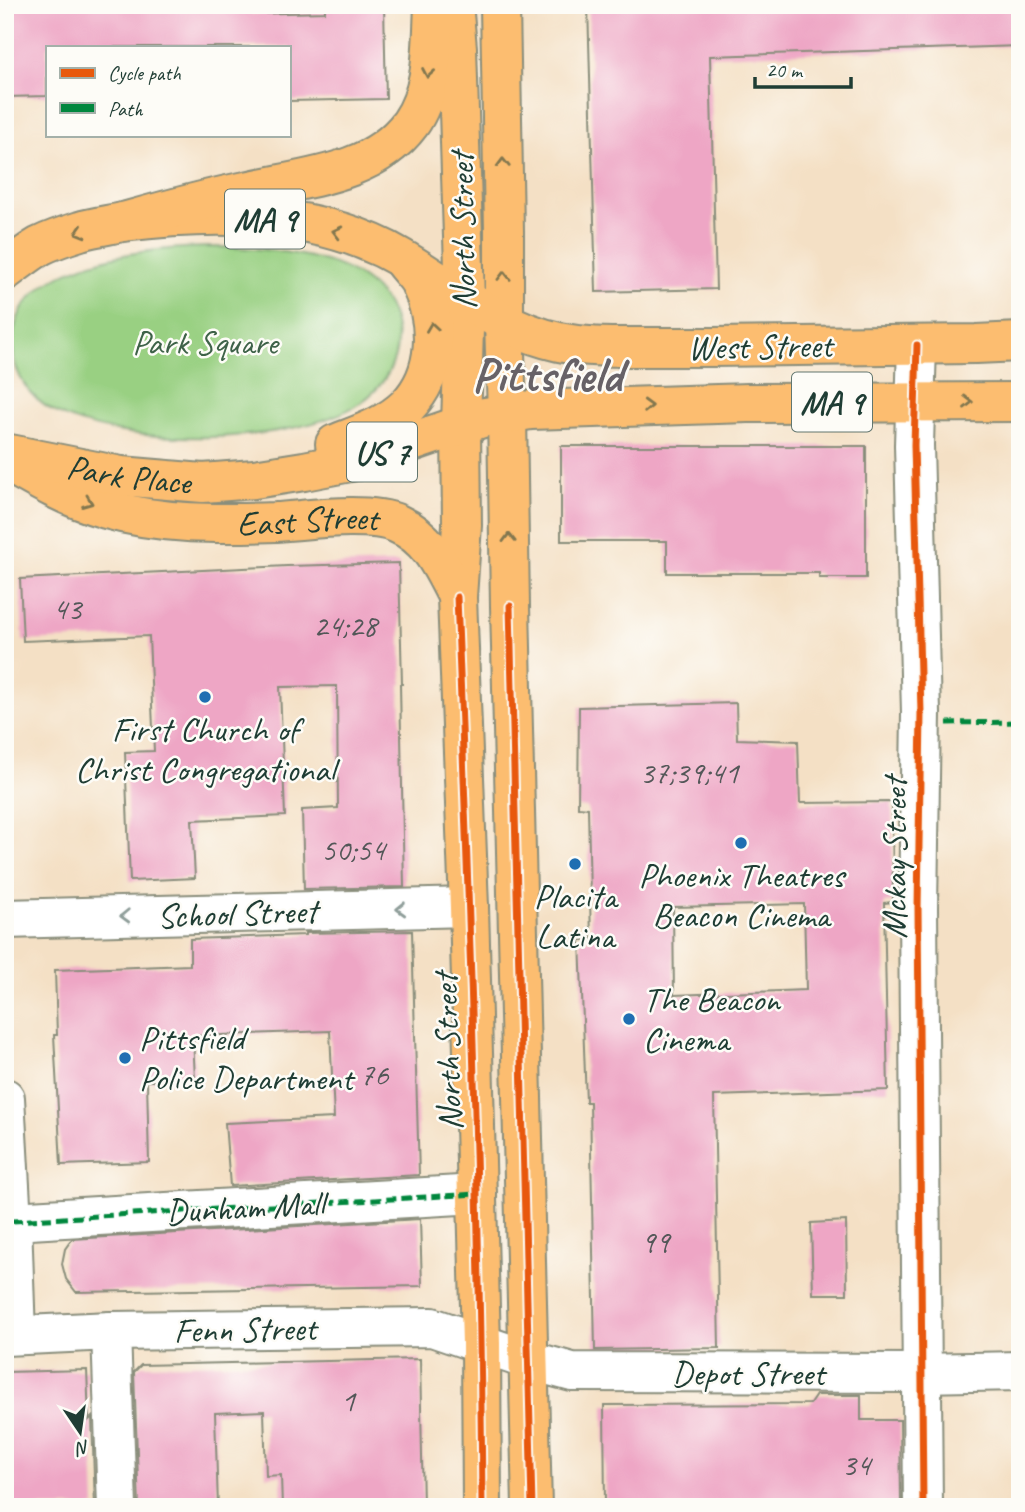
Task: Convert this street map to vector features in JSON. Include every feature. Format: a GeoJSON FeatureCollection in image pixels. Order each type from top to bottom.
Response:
{"type":"FeatureCollection","features":[{"type":"Feature","properties":{"kind":"main road"},"geometry":{"type":"LineString","coordinates":[[5,271],[39,247],[80,230],[329,174],[363,162],[380,152],[409,126],[418,110],[430,68],[434,5]]}},
{"type":"Feature","properties":{"kind":"main road","name":"North Street"},"geometry":{"type":"LineString","coordinates":[[453,5],[465,299],[457,597],[477,1194],[482,1507]]}},
{"type":"Feature","properties":{"kind":"main road","name":"North Street"},"geometry":{"type":"LineString","coordinates":[[500,5],[509,606],[532,1507]]}},
{"type":"Feature","properties":{"kind":"main road","name":"MA 9"},"geometry":{"type":"LineString","coordinates":[[123,222],[172,216],[233,215],[290,222],[350,235],[375,244],[400,258],[504,322]]}},
{"type":"Feature","properties":{"kind":"main road","name":"Park Place"},"geometry":{"type":"LineString","coordinates":[[254,479],[383,424],[406,407],[418,392],[431,363],[434,334],[428,304],[419,281],[400,258]]}},
{"type":"Feature","properties":{"kind":"main road","name":"West Street"},"geometry":{"type":"LineString","coordinates":[[504,322],[533,335],[596,347],[1020,342]]}},
{"type":"Feature","properties":{"kind":"main road","name":"West Street"},"geometry":{"type":"LineString","coordinates":[[507,413],[556,408],[708,404],[1020,402]]}},
{"type":"Feature","properties":{"kind":"main road","name":"Park Place"},"geometry":{"type":"LineString","coordinates":[[5,453],[121,476],[204,483],[254,479],[356,461],[461,424],[507,413]]}},
{"type":"Feature","properties":{"kind":"main road","name":"East Street"},"geometry":{"type":"LineString","coordinates":[[5,461],[34,479],[72,496],[106,509],[151,518],[211,523],[362,517],[382,519],[397,524],[428,545],[457,597]]}},
{"type":"Feature","properties":{"kind":"street","name":"Mckay Street"},"geometry":{"type":"LineString","coordinates":[[917,345],[914,445],[921,713],[918,908],[923,1507]]}},
{"type":"Feature","properties":{"kind":"street","name":"School Street"},"geometry":{"type":"LineString","coordinates":[[5,919],[469,907]]}},
{"type":"Feature","properties":{"kind":"street"},"geometry":{"type":"LineString","coordinates":[[5,1098],[12,1221],[10,1335]]}},
{"type":"Feature","properties":{"kind":"street","name":"Dunham Mall"},"geometry":{"type":"LineString","coordinates":[[12,1221],[477,1194]]}},
{"type":"Feature","properties":{"kind":"street","name":"Fenn Street"},"geometry":{"type":"LineString","coordinates":[[10,1335],[432,1327],[481,1344]]}},
{"type":"Feature","properties":{"kind":"street"},"geometry":{"type":"LineString","coordinates":[[111,1331],[117,1507]]}},
{"type":"Feature","properties":{"kind":"street","name":"Depot Street"},"geometry":{"type":"LineString","coordinates":[[481,1344],[572,1372],[1020,1371]]}},
{"type":"Feature","properties":{"kind":"green space","name":"Park Square"},"geometry":{"type":"Polygon","coordinates":[[[211,247],[265,250],[325,261],[352,272],[374,288],[390,309],[397,337],[395,357],[382,383],[360,403],[331,417],[294,428],[207,437],[162,436],[82,423],[52,410],[31,393],[20,377],[13,351],[17,320],[32,296],[56,278],[86,265],[152,251],[211,247]]]}},
{"type":"Feature","properties":{"kind":"building"},"geometry":{"type":"Polygon","coordinates":[[[5,5],[250,5],[251,14],[325,12],[325,5],[384,5],[386,99],[290,101],[290,46],[46,46],[46,96],[5,97],[5,5]]]}},
{"type":"Feature","properties":{"kind":"building"},"geometry":{"type":"Polygon","coordinates":[[[588,5],[1020,5],[1020,46],[710,56],[716,289],[596,292],[588,5]]]}},
{"type":"Feature","properties":{"kind":"building"},"geometry":{"type":"Polygon","coordinates":[[[561,446],[866,446],[866,578],[819,578],[819,573],[667,573],[667,541],[561,541],[561,446]]]}},
{"type":"Feature","properties":{"kind":"building"},"geometry":{"type":"Polygon","coordinates":[[[399,563],[404,887],[304,889],[302,810],[338,808],[337,686],[280,687],[285,816],[192,820],[195,878],[130,881],[125,752],[154,751],[149,636],[23,641],[20,579],[399,563]]]}},
{"type":"Feature","properties":{"kind":"building"},"geometry":{"type":"Polygon","coordinates":[[[736,703],[737,739],[798,741],[800,803],[892,802],[893,902],[884,903],[888,1090],[714,1096],[719,1348],[595,1350],[590,1102],[586,1102],[580,940],[591,940],[588,808],[578,807],[579,707],[736,703]],[[804,904],[673,907],[674,995],[806,990],[804,904]]]}},
{"type":"Feature","properties":{"kind":"building"},"geometry":{"type":"Polygon","coordinates":[[[412,931],[419,1175],[230,1186],[225,1123],[334,1118],[330,1031],[193,1036],[195,1080],[147,1081],[149,1162],[61,1165],[54,1035],[57,1035],[55,970],[190,965],[190,939],[412,931]]]}},
{"type":"Feature","properties":{"kind":"building"},"geometry":{"type":"Polygon","coordinates":[[[420,1219],[422,1286],[76,1292],[66,1279],[62,1264],[65,1249],[72,1239],[420,1219]]]}},
{"type":"Feature","properties":{"kind":"building"},"geometry":{"type":"Polygon","coordinates":[[[846,1221],[847,1294],[813,1294],[811,1223],[846,1221]]]}},
{"type":"Feature","properties":{"kind":"building"},"geometry":{"type":"Polygon","coordinates":[[[420,1359],[423,1505],[282,1507],[281,1475],[266,1476],[264,1411],[215,1413],[218,1507],[139,1507],[134,1372],[141,1365],[420,1359]]]}},
{"type":"Feature","properties":{"kind":"building"},"geometry":{"type":"Polygon","coordinates":[[[87,1370],[89,1420],[92,1417],[95,1507],[5,1507],[5,1372],[87,1370]]]}},
{"type":"Feature","properties":{"kind":"building"},"geometry":{"type":"Polygon","coordinates":[[[816,1395],[861,1395],[861,1420],[900,1420],[901,1507],[605,1507],[604,1405],[810,1404],[816,1395]]]}},
{"type":"Feature","properties":{"kind":"marked path"},"geometry":{"type":"LineString","coordinates":[[947,723],[1020,722]]}},
{"type":"Feature","properties":{"kind":"marked path"},"geometry":{"type":"LineString","coordinates":[[12,1221],[477,1194]]}},
{"type":"Feature","properties":{"kind":"cycle path"},"geometry":{"type":"LineString","coordinates":[[917,345],[914,445],[921,713],[918,908],[923,1507]]}},
{"type":"Feature","properties":{"kind":"cycle path"},"geometry":{"type":"LineString","coordinates":[[457,597],[470,938],[482,1507]]}},
{"type":"Feature","properties":{"kind":"cycle path"},"geometry":{"type":"LineString","coordinates":[[510,606],[532,1507]]}},
{"type":"Feature","properties":{"kind":"place","name":"First Church of Christ Congregational"},"geometry":{"type":"Point","coordinates":[205,697]}},
{"type":"Feature","properties":{"kind":"place","name":"Phoenix Theatres Beacon Cinema"},"geometry":{"type":"Point","coordinates":[741,843]}},
{"type":"Feature","properties":{"kind":"place","name":"Placita Latina"},"geometry":{"type":"Point","coordinates":[575,864]}},
{"type":"Feature","properties":{"kind":"place","name":"The Beacon Cinema"},"geometry":{"type":"Point","coordinates":[629,1019]}},
{"type":"Feature","properties":{"kind":"place","name":"Pittsfield Police Department"},"geometry":{"type":"Point","coordinates":[125,1058]}},
{"type":"Feature","properties":{"kind":"district","name":"Pittsfield"},"geometry":{"type":"Point","coordinates":[547,374]}}]}
